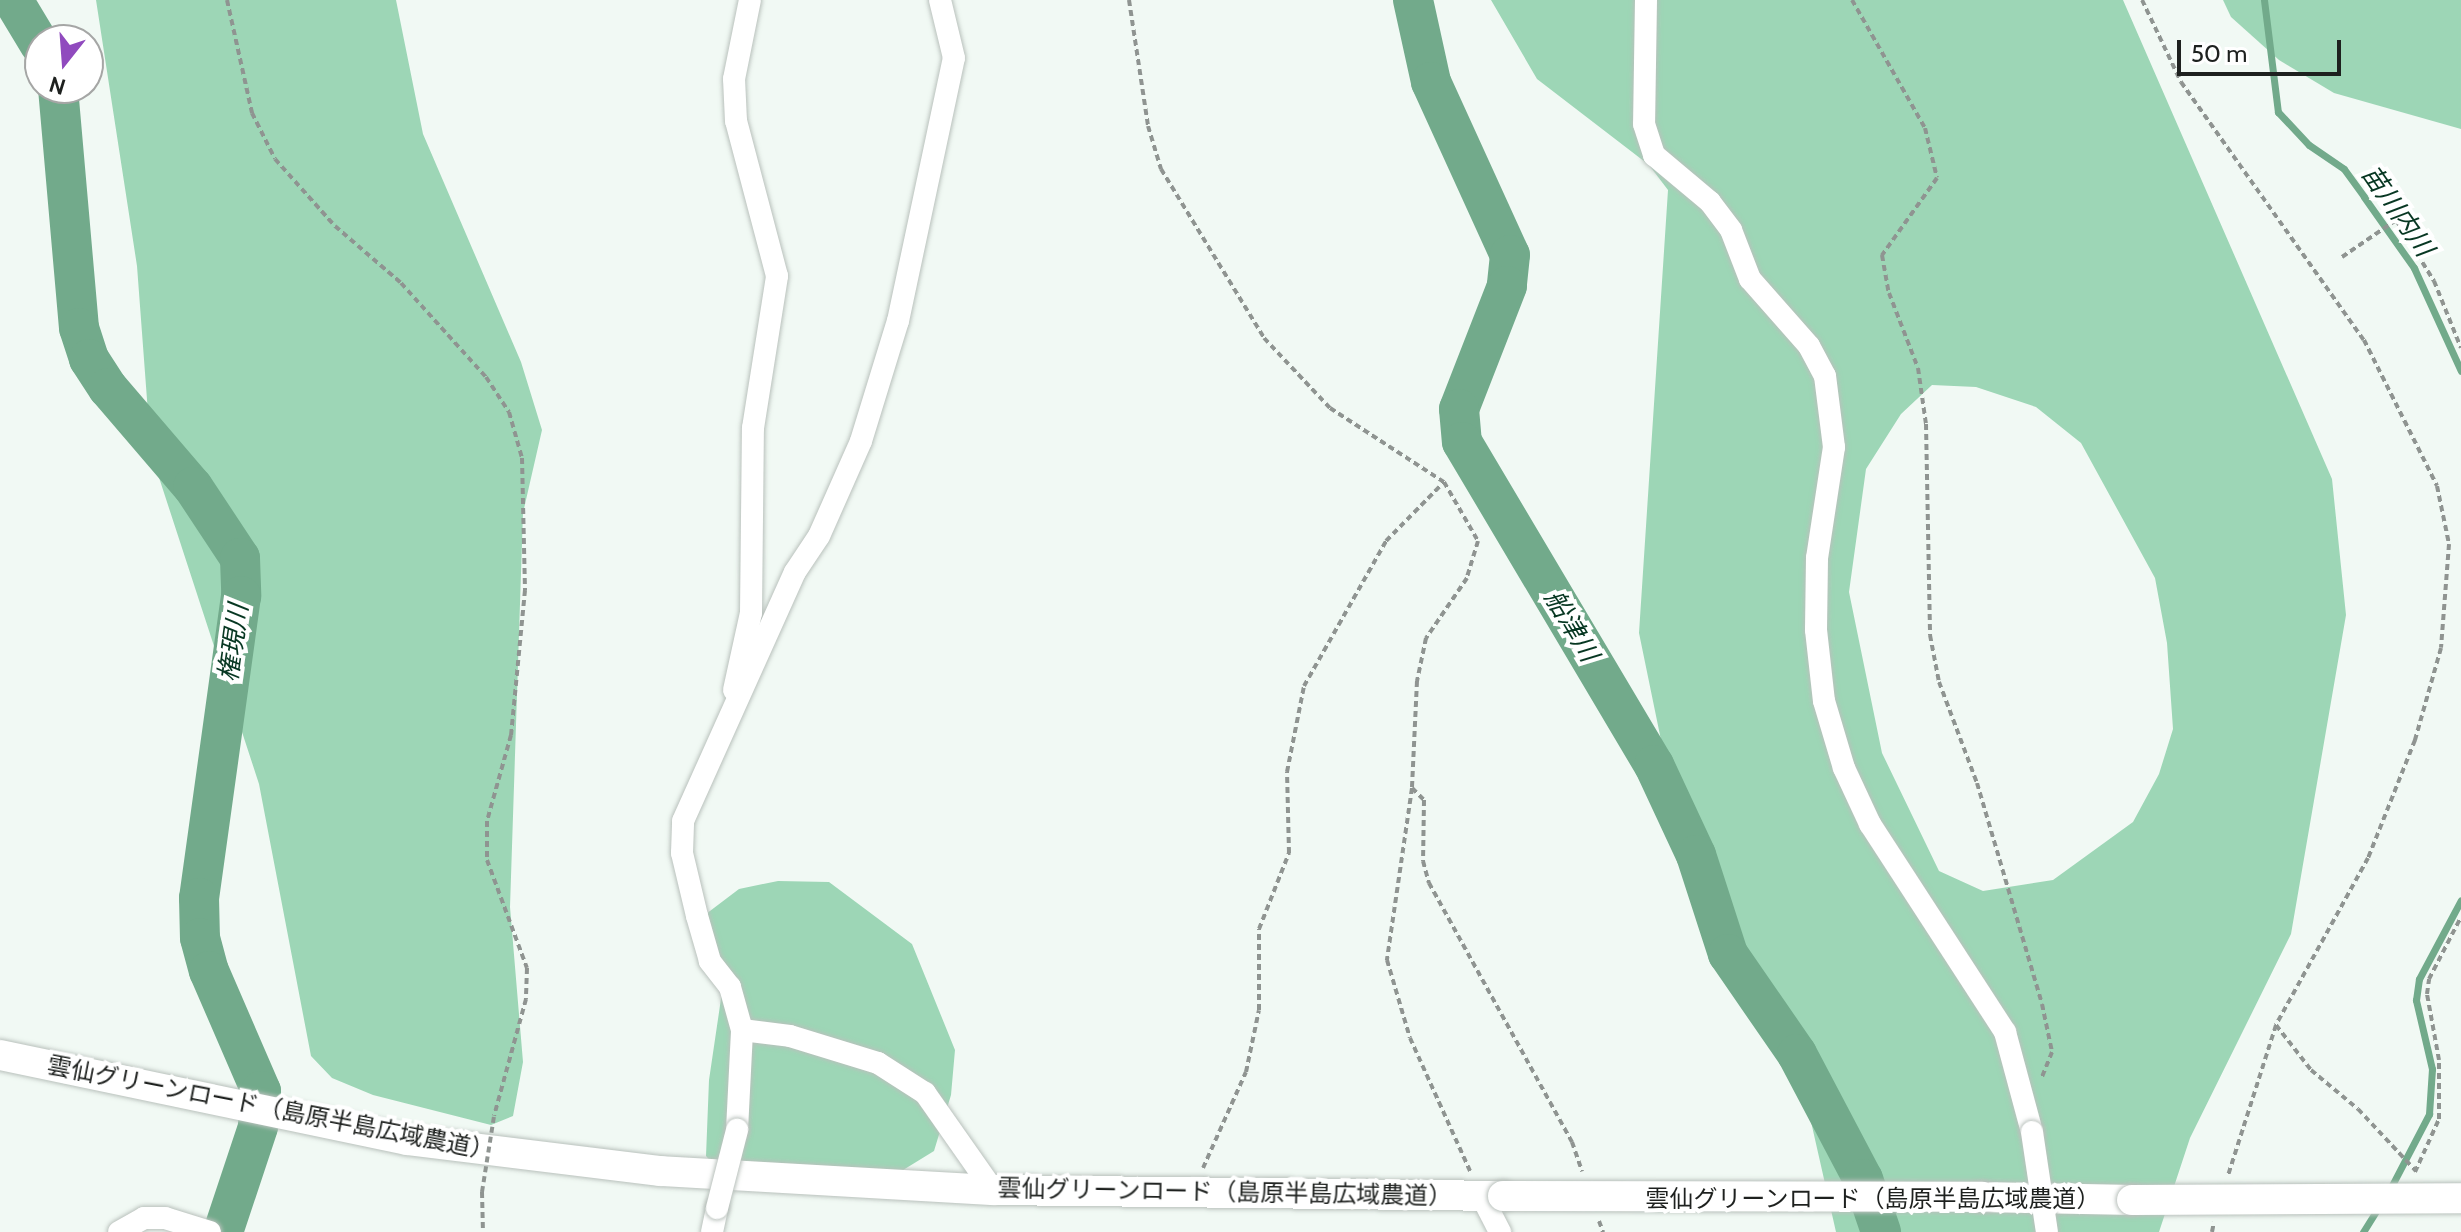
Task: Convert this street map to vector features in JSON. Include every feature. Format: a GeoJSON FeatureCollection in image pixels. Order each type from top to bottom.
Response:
{"type":"FeatureCollection","features":[{"type":"Feature","properties":{"kind":"street"},"geometry":{"type":"LineString","coordinates":[[738,706],[733,693],[751,613],[753,428],[777,276],[736,121],[734,79],[750,0]]}},
{"type":"Feature","properties":{"kind":"street"},"geometry":{"type":"LineString","coordinates":[[712,1232],[737,1130],[742,1030],[730,987],[710,961],[682,853],[683,821],[738,706],[795,572],[819,536],[861,441],[898,321],[954,58],[940,0]]}},
{"type":"Feature","properties":{"kind":"street"},"geometry":{"type":"LineString","coordinates":[[1646,0],[1644,124],[1654,155],[1717,211],[1731,230],[1750,279],[1809,346],[1825,376],[1834,447],[1817,558],[1816,630],[1824,701],[1844,768],[1870,824],[2005,1032],[2032,1132],[2047,1232]]}},
{"type":"Feature","properties":{"kind":"street"},"geometry":{"type":"LineString","coordinates":[[742,1030],[790,1036],[878,1063],[925,1093],[993,1190]]}},
{"type":"Feature","properties":{"kind":"street","name":"雲仙グリーンロード（島原半島広域農道）"},"geometry":{"type":"LineString","coordinates":[[0,1055],[407,1140],[660,1171],[993,1190],[2132,1200],[2461,1198]]}},
{"type":"Feature","properties":{"kind":"street"},"geometry":{"type":"LineString","coordinates":[[1492,1195],[1500,1232]]}},
{"type":"Feature","properties":{"kind":"street"},"geometry":{"type":"LineString","coordinates":[[119,1232],[144,1218],[165,1218],[210,1232]]}},
{"type":"Feature","properties":{"kind":"path"},"geometry":{"type":"LineString","coordinates":[[227,0],[252,113],[275,159],[335,226],[401,283],[486,377],[509,412],[522,458],[525,590],[511,735],[487,821],[487,860],[527,968],[526,999],[494,1116],[482,1192],[483,1232]]}},
{"type":"Feature","properties":{"kind":"path"},"geometry":{"type":"LineString","coordinates":[[1129,0],[1148,126],[1161,169],[1264,338],[1330,408],[1444,482],[1478,541],[1476,560],[1426,638],[1417,681],[1412,788],[1388,942],[1390,977],[1410,1038],[1492,1195]]}},
{"type":"Feature","properties":{"kind":"path"},"geometry":{"type":"LineString","coordinates":[[1852,0],[1925,128],[1937,178],[1882,255],[1889,293],[1918,368],[1926,424],[1930,635],[1939,682],[1977,783],[2052,1052]]}},
{"type":"Feature","properties":{"kind":"path"},"geometry":{"type":"LineString","coordinates":[[2142,0],[2181,82],[2364,340],[2437,486],[2449,544],[2441,648],[2415,740],[2368,858],[2276,1025],[2224,1188]]}},
{"type":"Feature","properties":{"kind":"path"},"geometry":{"type":"LineString","coordinates":[[2342,257],[2396,220],[2414,242],[2461,348]]}},
{"type":"Feature","properties":{"kind":"path"},"geometry":{"type":"LineString","coordinates":[[1193,1190],[1246,1072],[1259,1010],[1259,929],[1289,853],[1287,772],[1304,686],[1386,541],[1444,482]]}},
{"type":"Feature","properties":{"kind":"path"},"geometry":{"type":"LineString","coordinates":[[1412,788],[1424,800],[1423,861],[1429,883],[1572,1142],[1588,1187]]}},
{"type":"Feature","properties":{"kind":"path"},"geometry":{"type":"LineString","coordinates":[[2407,1182],[2432,1142],[2439,1119],[2439,1060],[2427,994],[2429,979],[2461,917]]}},
{"type":"Feature","properties":{"kind":"path"},"geometry":{"type":"LineString","coordinates":[[2276,1025],[2311,1070],[2410,1163]]}},
{"type":"Feature","properties":{"kind":"path"},"geometry":{"type":"LineString","coordinates":[[1598,1217],[1603,1232]]}},
{"type":"Feature","properties":{"kind":"path"},"geometry":{"type":"LineString","coordinates":[[2212,1232],[2216,1217]]}},
{"type":"Feature","properties":{"kind":"green space"},"geometry":{"type":"Polygon","coordinates":[[[96,0],[396,0],[423,134],[521,362],[542,430],[523,513],[510,907],[523,1062],[513,1116],[491,1125],[373,1095],[332,1078],[311,1056],[259,784],[151,453],[137,266],[104,52],[104,24],[100,24],[96,0]]]}},
{"type":"Feature","properties":{"kind":"green space"},"geometry":{"type":"Polygon","coordinates":[[[1491,0],[2123,0],[2332,479],[2346,615],[2291,934],[2190,1138],[2159,1232],[1836,1232],[1807,1104],[1662,745],[1639,633],[1668,190],[1649,165],[1537,79],[1491,0]],[[1932,385],[1901,414],[1866,469],[1849,592],[1882,753],[1939,871],[1983,891],[2053,880],[2133,822],[2159,774],[2173,729],[2167,643],[2155,578],[2081,443],[2036,407],[1976,387],[1932,385]]]}},
{"type":"Feature","properties":{"kind":"green space"},"geometry":{"type":"Polygon","coordinates":[[[2223,0],[2461,0],[2461,129],[2334,93],[2279,60],[2231,17],[2223,0]]]}},
{"type":"Feature","properties":{"kind":"green space"},"geometry":{"type":"Polygon","coordinates":[[[778,881],[829,882],[912,944],[955,1050],[951,1095],[934,1151],[895,1175],[725,1177],[706,1156],[709,1080],[722,992],[706,914],[739,889],[778,881]]]}},
{"type":"Feature","properties":{"kind":"waterway","name":"権現川"},"geometry":{"type":"LineString","coordinates":[[13,0],[27,24]]}},
{"type":"Feature","properties":{"kind":"waterway","name":"船津川"},"geometry":{"type":"LineString","coordinates":[[1413,0],[1431,82],[1510,255],[1507,286],[1459,409],[1462,442],[1654,765],[1696,855],[1728,954],[1797,1054],[1863,1179],[1881,1232]]}},
{"type":"Feature","properties":{"kind":"waterway","name":"苗川内川"},"geometry":{"type":"LineString","coordinates":[[2264,0],[2278,112],[2309,145],[2344,169],[2364,197],[2414,268],[2461,371]]}},
{"type":"Feature","properties":{"kind":"waterway","name":"権現川"},"geometry":{"type":"LineString","coordinates":[[59,104],[79,328],[89,359],[108,388],[193,487],[240,558],[241,596],[199,898],[200,938],[209,971],[261,1091],[258,1127],[223,1232]]}},
{"type":"Feature","properties":{"kind":"waterway","name":"苗川内川"},"geometry":{"type":"LineString","coordinates":[[2389,1191],[2429,1114],[2432,1069],[2416,1000],[2419,979],[2461,900]]}},
{"type":"Feature","properties":{"kind":"waterway","name":"苗川内川"},"geometry":{"type":"LineString","coordinates":[[2363,1232],[2378,1208]]}}]}
